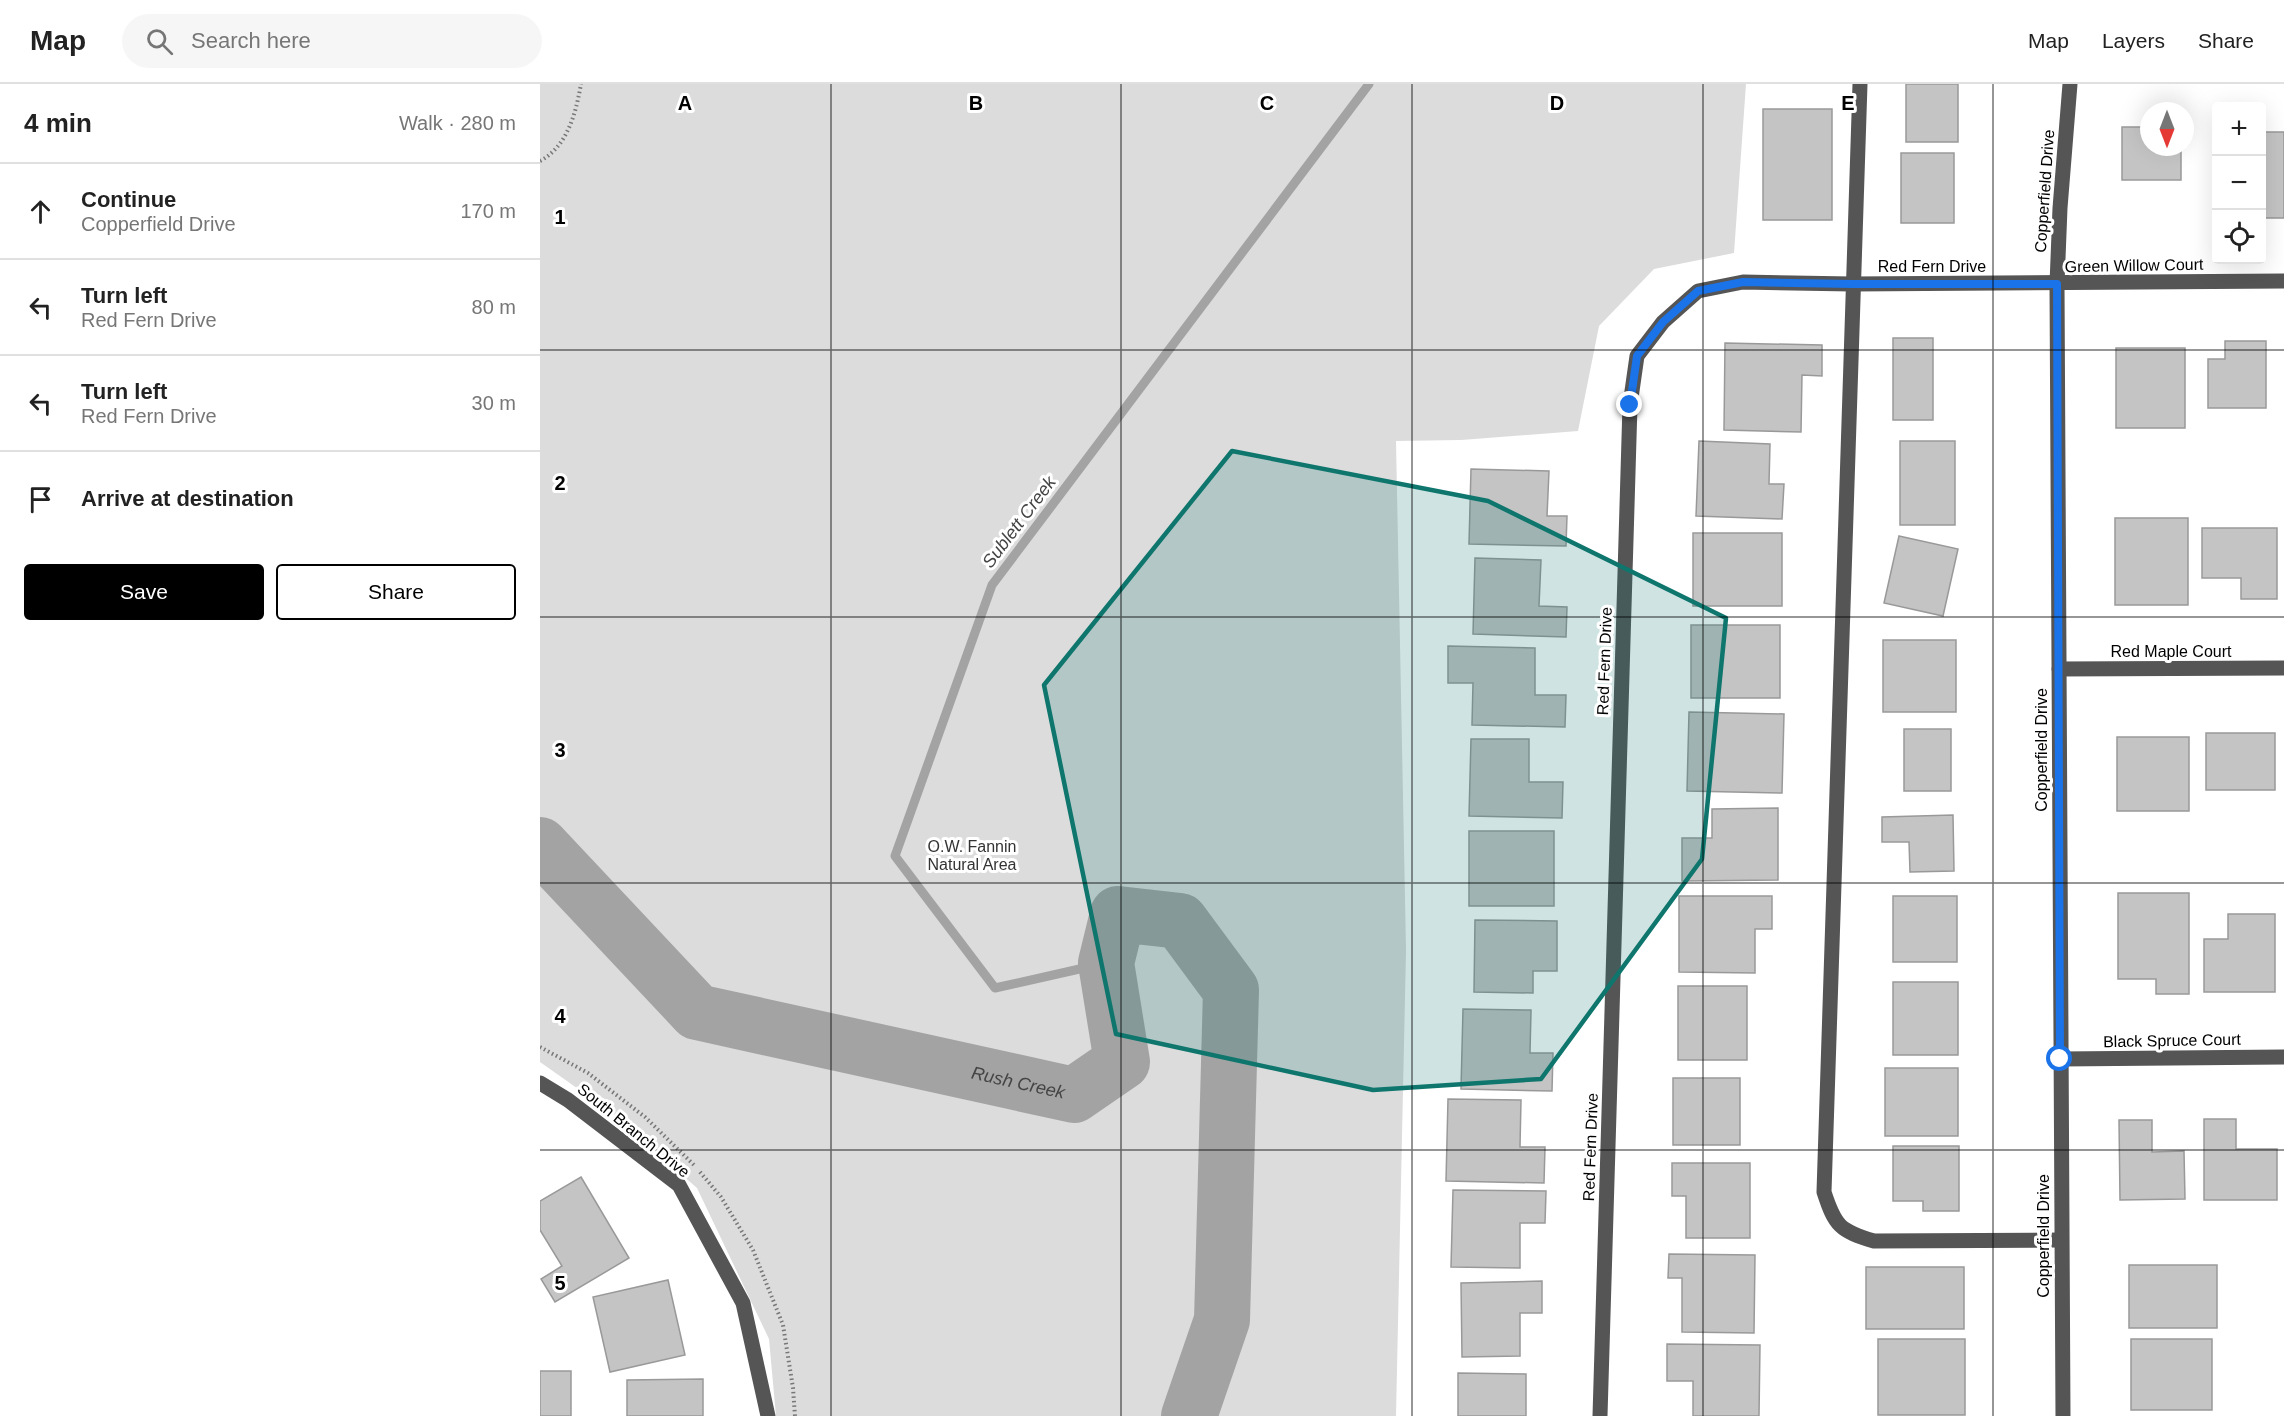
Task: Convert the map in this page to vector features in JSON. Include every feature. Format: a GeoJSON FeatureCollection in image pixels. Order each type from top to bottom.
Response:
{"type":"FeatureCollection","features":[{"type":"Feature","properties":{"kind":"street"},"geometry":{"type":"LineString","coordinates":[[1860,84],[1824,1192],[1831,1214],[1848,1233],[1874,1241],[2060,1240]]}},
{"type":"Feature","properties":{"kind":"street","name":"Copperfield Drive"},"geometry":{"type":"LineString","coordinates":[[2063,1416],[2060,1240],[2057,284],[2060,208],[2070,84]]}},
{"type":"Feature","properties":{"kind":"street","name":"Green Willow Court"},"geometry":{"type":"LineString","coordinates":[[2057,284],[2284,281]]}},
{"type":"Feature","properties":{"kind":"street","name":"Red Fern Drive"},"geometry":{"type":"LineString","coordinates":[[1600,1416],[1629,417],[1637,356],[1663,322],[1698,291],[1743,282],[2057,284]]}},
{"type":"Feature","properties":{"kind":"street","name":"Red Maple Court"},"geometry":{"type":"LineString","coordinates":[[2059,669],[2284,668]]}},
{"type":"Feature","properties":{"kind":"street","name":"Black Spruce Court"},"geometry":{"type":"LineString","coordinates":[[2060,1059],[2284,1057]]}},
{"type":"Feature","properties":{"kind":"street","name":"South Branch Drive"},"geometry":{"type":"LineString","coordinates":[[540,1083],[568,1100],[679,1185],[743,1303],[768,1416]]}},
{"type":"Feature","properties":{"kind":"path"},"geometry":{"type":"LineString","coordinates":[[540,161],[567,135],[578,103],[581,84]]}},
{"type":"Feature","properties":{"kind":"path"},"geometry":{"type":"LineString","coordinates":[[584,1081],[588,1073]]}},
{"type":"Feature","properties":{"kind":"highlighted area"},"geometry":{"type":"Polygon","coordinates":[[[1232,451],[1488,501],[1726,618],[1702,859],[1541,1079],[1373,1090],[1116,1034],[1044,685],[1232,451]]]}},
{"type":"Feature","properties":{"kind":"green space","name":"O.W. Fannin Natural Area"},"geometry":{"type":"Polygon","coordinates":[[[540,84],[1746,84],[1734,253],[1654,269],[1599,326],[1578,431],[1461,440],[1396,441],[1406,950],[1396,1416],[776,1416],[769,1339],[697,1188],[608,1110],[540,1062],[540,84]]]}},
{"type":"Feature","properties":{"kind":"building"},"geometry":{"type":"Polygon","coordinates":[[[1906,84],[1958,84],[1958,142],[1906,142],[1906,84]]]}},
{"type":"Feature","properties":{"kind":"building"},"geometry":{"type":"Polygon","coordinates":[[[1763,109],[1832,109],[1832,220],[1763,220],[1763,109]]]}},
{"type":"Feature","properties":{"kind":"building"},"geometry":{"type":"Polygon","coordinates":[[[2122,127],[2140,127],[2140,156],[2181,156],[2181,180],[2122,180],[2122,127]]]}},
{"type":"Feature","properties":{"kind":"building"},"geometry":{"type":"Polygon","coordinates":[[[2266,132],[2284,132],[2284,218],[2266,218],[2266,132]]]}},
{"type":"Feature","properties":{"kind":"building"},"geometry":{"type":"Polygon","coordinates":[[[1901,153],[1954,153],[1954,223],[1901,223],[1901,153]]]}},
{"type":"Feature","properties":{"kind":"building"},"geometry":{"type":"Polygon","coordinates":[[[1893,338],[1933,338],[1933,420],[1893,420],[1893,338]]]}},
{"type":"Feature","properties":{"kind":"building"},"geometry":{"type":"Polygon","coordinates":[[[2225,341],[2266,341],[2266,408],[2208,408],[2208,359],[2225,359],[2225,341]]]}},
{"type":"Feature","properties":{"kind":"building"},"geometry":{"type":"Polygon","coordinates":[[[1725,343],[1822,345],[1822,376],[1802,375],[1801,432],[1724,430],[1725,343]]]}},
{"type":"Feature","properties":{"kind":"building"},"geometry":{"type":"Polygon","coordinates":[[[2116,348],[2185,348],[2185,428],[2116,428],[2116,348]]]}},
{"type":"Feature","properties":{"kind":"building"},"geometry":{"type":"Polygon","coordinates":[[[1699,441],[1770,444],[1769,484],[1784,484],[1782,519],[1696,516],[1699,441]]]}},
{"type":"Feature","properties":{"kind":"building"},"geometry":{"type":"Polygon","coordinates":[[[1900,441],[1955,441],[1955,525],[1900,525],[1900,441]]]}},
{"type":"Feature","properties":{"kind":"building"},"geometry":{"type":"Polygon","coordinates":[[[1471,469],[1549,471],[1547,516],[1567,516],[1566,546],[1469,544],[1471,469]]]}},
{"type":"Feature","properties":{"kind":"building"},"geometry":{"type":"Polygon","coordinates":[[[2115,518],[2188,518],[2188,605],[2115,605],[2115,518]]]}},
{"type":"Feature","properties":{"kind":"building"},"geometry":{"type":"Polygon","coordinates":[[[2202,528],[2277,528],[2277,599],[2241,599],[2241,578],[2202,578],[2202,528]]]}},
{"type":"Feature","properties":{"kind":"building"},"geometry":{"type":"Polygon","coordinates":[[[1693,533],[1782,533],[1782,606],[1693,606],[1693,533]]]}},
{"type":"Feature","properties":{"kind":"building"},"geometry":{"type":"Polygon","coordinates":[[[1899,536],[1958,549],[1943,616],[1884,603],[1899,536]]]}},
{"type":"Feature","properties":{"kind":"building"},"geometry":{"type":"Polygon","coordinates":[[[1475,558],[1541,560],[1539,606],[1567,607],[1566,637],[1473,634],[1475,558]]]}},
{"type":"Feature","properties":{"kind":"building"},"geometry":{"type":"Polygon","coordinates":[[[1691,625],[1780,625],[1780,698],[1691,698],[1691,625]]]}},
{"type":"Feature","properties":{"kind":"building"},"geometry":{"type":"Polygon","coordinates":[[[1883,640],[1956,640],[1956,712],[1883,712],[1883,640]]]}},
{"type":"Feature","properties":{"kind":"building"},"geometry":{"type":"Polygon","coordinates":[[[1448,646],[1535,648],[1535,695],[1566,695],[1565,727],[1472,725],[1473,683],[1448,683],[1448,646]]]}},
{"type":"Feature","properties":{"kind":"building"},"geometry":{"type":"Polygon","coordinates":[[[1689,712],[1784,714],[1782,793],[1687,791],[1689,712]]]}},
{"type":"Feature","properties":{"kind":"building"},"geometry":{"type":"Polygon","coordinates":[[[1904,729],[1951,729],[1951,791],[1904,791],[1904,729]]]}},
{"type":"Feature","properties":{"kind":"building"},"geometry":{"type":"Polygon","coordinates":[[[2206,733],[2275,733],[2275,790],[2206,790],[2206,733]]]}},
{"type":"Feature","properties":{"kind":"building"},"geometry":{"type":"Polygon","coordinates":[[[2117,737],[2189,737],[2189,811],[2117,811],[2117,737]]]}},
{"type":"Feature","properties":{"kind":"building"},"geometry":{"type":"Polygon","coordinates":[[[1471,739],[1529,739],[1529,782],[1563,782],[1562,818],[1469,816],[1471,739]]]}},
{"type":"Feature","properties":{"kind":"building"},"geometry":{"type":"Polygon","coordinates":[[[1778,808],[1778,880],[1682,881],[1682,838],[1712,838],[1712,809],[1778,808]]]}},
{"type":"Feature","properties":{"kind":"building"},"geometry":{"type":"Polygon","coordinates":[[[1953,815],[1954,871],[1910,872],[1909,842],[1882,842],[1882,817],[1953,815]]]}},
{"type":"Feature","properties":{"kind":"building"},"geometry":{"type":"Polygon","coordinates":[[[1469,831],[1554,831],[1554,906],[1469,906],[1469,831]]]}},
{"type":"Feature","properties":{"kind":"building"},"geometry":{"type":"Polygon","coordinates":[[[2118,893],[2189,893],[2189,994],[2156,994],[2156,979],[2118,979],[2118,893]]]}},
{"type":"Feature","properties":{"kind":"building"},"geometry":{"type":"Polygon","coordinates":[[[1679,896],[1772,896],[1772,929],[1755,929],[1755,973],[1679,972],[1679,896]]]}},
{"type":"Feature","properties":{"kind":"building"},"geometry":{"type":"Polygon","coordinates":[[[1893,896],[1957,896],[1957,962],[1893,962],[1893,896]]]}},
{"type":"Feature","properties":{"kind":"building"},"geometry":{"type":"Polygon","coordinates":[[[2228,914],[2275,914],[2275,992],[2204,992],[2204,939],[2228,939],[2228,914]]]}},
{"type":"Feature","properties":{"kind":"building"},"geometry":{"type":"Polygon","coordinates":[[[1475,920],[1557,921],[1557,971],[1533,971],[1533,993],[1474,992],[1475,920]]]}},
{"type":"Feature","properties":{"kind":"building"},"geometry":{"type":"Polygon","coordinates":[[[1893,982],[1958,982],[1958,1055],[1893,1055],[1893,982]]]}},
{"type":"Feature","properties":{"kind":"building"},"geometry":{"type":"Polygon","coordinates":[[[1678,986],[1747,986],[1747,1060],[1678,1060],[1678,986]]]}},
{"type":"Feature","properties":{"kind":"building"},"geometry":{"type":"Polygon","coordinates":[[[1463,1009],[1531,1010],[1530,1053],[1553,1053],[1552,1091],[1461,1089],[1463,1009]]]}},
{"type":"Feature","properties":{"kind":"building"},"geometry":{"type":"Polygon","coordinates":[[[1885,1068],[1958,1068],[1958,1136],[1885,1136],[1885,1068]]]}},
{"type":"Feature","properties":{"kind":"building"},"geometry":{"type":"Polygon","coordinates":[[[1673,1078],[1740,1078],[1740,1145],[1673,1145],[1673,1078]]]}},
{"type":"Feature","properties":{"kind":"building"},"geometry":{"type":"Polygon","coordinates":[[[1448,1099],[1521,1100],[1520,1147],[1545,1147],[1544,1183],[1446,1181],[1448,1099]]]}},
{"type":"Feature","properties":{"kind":"building"},"geometry":{"type":"Polygon","coordinates":[[[2204,1119],[2236,1119],[2236,1149],[2277,1149],[2277,1200],[2204,1200],[2204,1119]]]}},
{"type":"Feature","properties":{"kind":"building"},"geometry":{"type":"Polygon","coordinates":[[[2119,1120],[2152,1120],[2152,1152],[2184,1151],[2185,1199],[2120,1200],[2119,1120]]]}},
{"type":"Feature","properties":{"kind":"building"},"geometry":{"type":"Polygon","coordinates":[[[1893,1146],[1959,1146],[1959,1211],[1923,1211],[1923,1201],[1893,1201],[1893,1146]]]}},
{"type":"Feature","properties":{"kind":"building"},"geometry":{"type":"Polygon","coordinates":[[[1672,1163],[1750,1163],[1750,1238],[1686,1238],[1686,1196],[1672,1196],[1672,1163]]]}},
{"type":"Feature","properties":{"kind":"building"},"geometry":{"type":"Polygon","coordinates":[[[581,1177],[629,1258],[555,1302],[541,1279],[562,1266],[540,1230],[540,1201],[581,1177]]]}},
{"type":"Feature","properties":{"kind":"building"},"geometry":{"type":"Polygon","coordinates":[[[1453,1190],[1546,1191],[1545,1223],[1520,1223],[1520,1268],[1451,1267],[1453,1190]]]}},
{"type":"Feature","properties":{"kind":"building"},"geometry":{"type":"Polygon","coordinates":[[[1669,1254],[1755,1255],[1754,1333],[1682,1332],[1682,1278],[1668,1278],[1669,1254]]]}},
{"type":"Feature","properties":{"kind":"building"},"geometry":{"type":"Polygon","coordinates":[[[2129,1265],[2217,1265],[2217,1328],[2129,1328],[2129,1265]]]}},
{"type":"Feature","properties":{"kind":"building"},"geometry":{"type":"Polygon","coordinates":[[[1866,1267],[1964,1267],[1964,1329],[1866,1329],[1866,1267]]]}},
{"type":"Feature","properties":{"kind":"building"},"geometry":{"type":"Polygon","coordinates":[[[668,1280],[685,1355],[610,1372],[593,1297],[668,1280]]]}},
{"type":"Feature","properties":{"kind":"building"},"geometry":{"type":"Polygon","coordinates":[[[1542,1281],[1542,1313],[1520,1313],[1520,1356],[1462,1357],[1461,1283],[1542,1281]]]}},
{"type":"Feature","properties":{"kind":"building"},"geometry":{"type":"Polygon","coordinates":[[[1878,1339],[1965,1339],[1965,1415],[1878,1415],[1878,1339]]]}},
{"type":"Feature","properties":{"kind":"building"},"geometry":{"type":"Polygon","coordinates":[[[2131,1339],[2212,1339],[2212,1410],[2131,1410],[2131,1339]]]}},
{"type":"Feature","properties":{"kind":"building"},"geometry":{"type":"Polygon","coordinates":[[[1667,1344],[1760,1345],[1759,1416],[1693,1416],[1693,1381],[1667,1381],[1667,1344]]]}},
{"type":"Feature","properties":{"kind":"building"},"geometry":{"type":"Polygon","coordinates":[[[540,1371],[571,1371],[571,1416],[540,1416],[540,1371]]]}},
{"type":"Feature","properties":{"kind":"building"},"geometry":{"type":"Polygon","coordinates":[[[1458,1373],[1526,1374],[1526,1416],[1458,1416],[1458,1373]]]}},
{"type":"Feature","properties":{"kind":"building"},"geometry":{"type":"Polygon","coordinates":[[[703,1379],[703,1416],[627,1416],[627,1380],[703,1379]]]}},
{"type":"Feature","properties":{"kind":"waterway","name":"Sublett Creek"},"geometry":{"type":"LineString","coordinates":[[1106,963],[995,988],[895,856],[992,585],[1369,84]]}},
{"type":"Feature","properties":{"kind":"waterway","name":"Rush Creek"},"geometry":{"type":"LineString","coordinates":[[540,845],[697,1012],[1074,1095],[1122,1062],[1106,963],[1118,914],[1180,921],[1231,990],[1222,1320],[1189,1416]]}},
{"type":"Feature","properties":{"kind":"route"},"geometry":{"type":"LineString","coordinates":[[1630,405],[1637,356],[1663,322],[1698,291],[1743,282],[2057,284],[2060,1059]]}}]}
